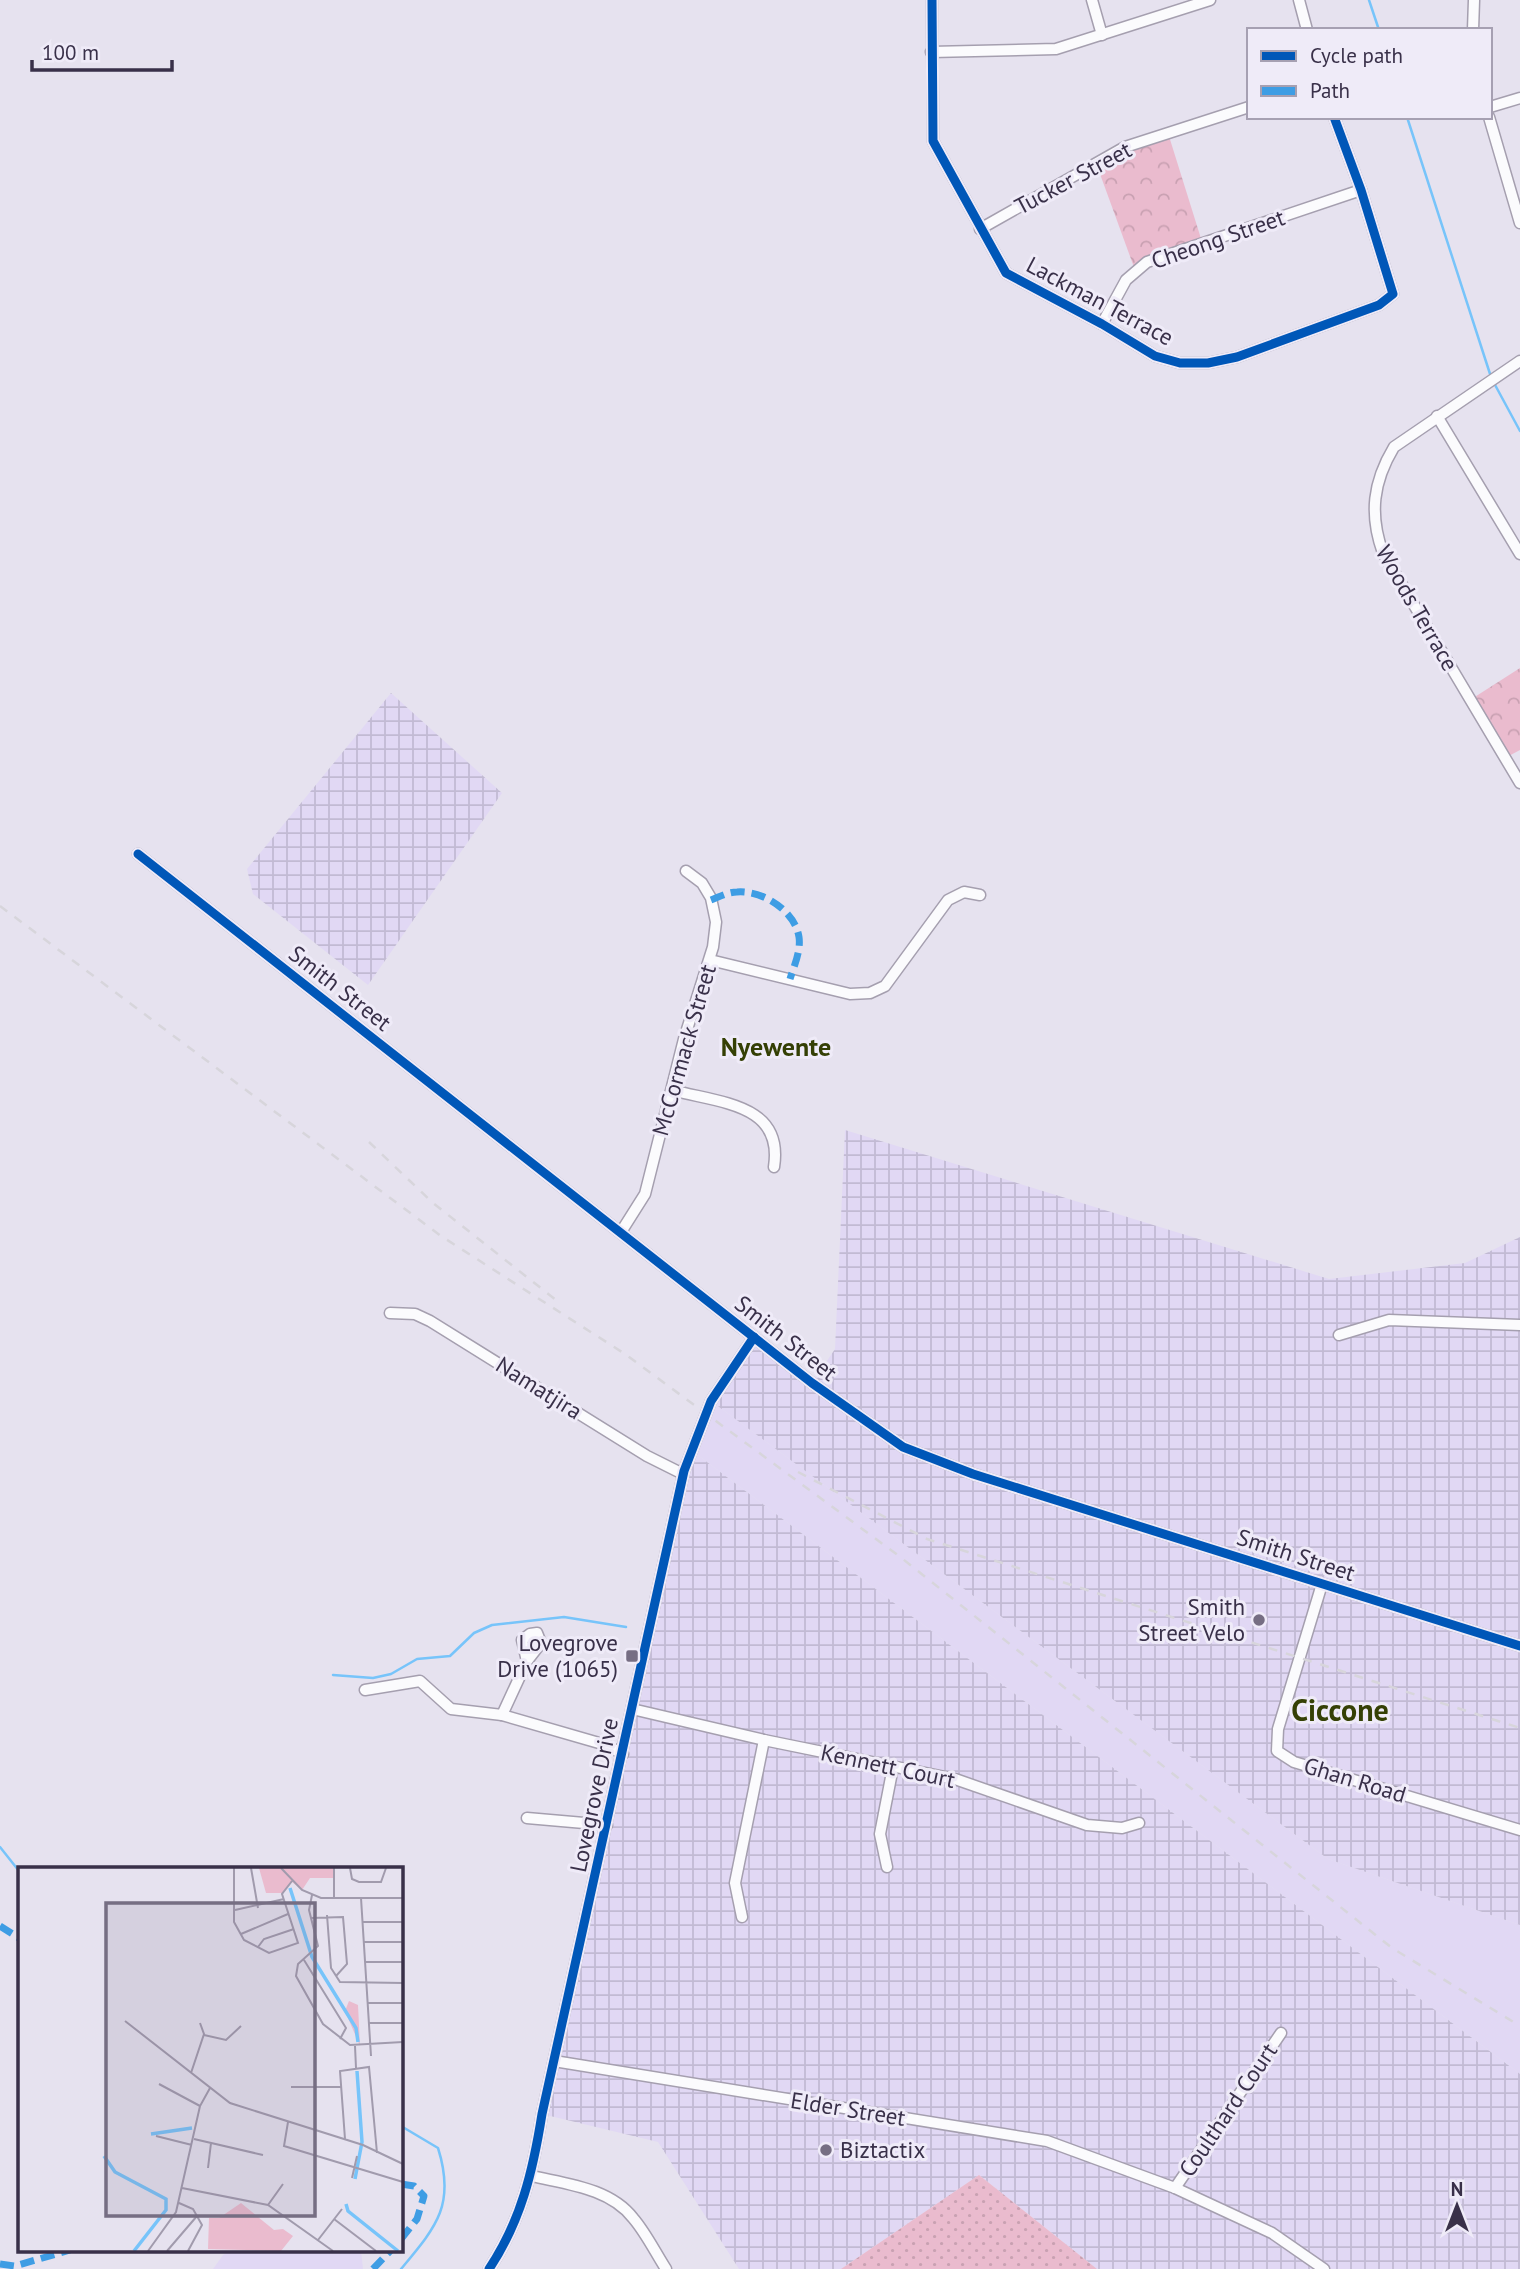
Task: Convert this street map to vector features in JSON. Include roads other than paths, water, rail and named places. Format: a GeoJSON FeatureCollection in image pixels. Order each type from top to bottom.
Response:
{"type":"FeatureCollection","features":[{"type":"Feature","properties":{"kind":"street","name":"Lackman Terrace"},"geometry":{"type":"LineString","coordinates":[[932,0],[933,141],[1006,273],[1102,324],[1155,356],[1181,363],[1208,363],[1237,357],[1379,305],[1393,294],[1361,190],[1335,119]]}},
{"type":"Feature","properties":{"kind":"street"},"geometry":{"type":"LineString","coordinates":[[1092,0],[1102,36]]}},
{"type":"Feature","properties":{"kind":"street"},"geometry":{"type":"LineString","coordinates":[[931,52],[1056,49],[1210,0]]}},
{"type":"Feature","properties":{"kind":"street"},"geometry":{"type":"LineString","coordinates":[[1299,0],[1306,28]]}},
{"type":"Feature","properties":{"kind":"street"},"geometry":{"type":"LineString","coordinates":[[1472,28],[1474,0]]}},
{"type":"Feature","properties":{"kind":"street"},"geometry":{"type":"LineString","coordinates":[[1492,106],[1520,98]]}},
{"type":"Feature","properties":{"kind":"street","name":"Tucker Street"},"geometry":{"type":"LineString","coordinates":[[980,229],[1125,147],[1247,108]]}},
{"type":"Feature","properties":{"kind":"street"},"geometry":{"type":"LineString","coordinates":[[1490,119],[1520,223]]}},
{"type":"Feature","properties":{"kind":"street","name":"Cheong Street"},"geometry":{"type":"LineString","coordinates":[[1102,324],[1126,280],[1147,262],[1361,190]]}},
{"type":"Feature","properties":{"kind":"street","name":"Woods Terrace"},"geometry":{"type":"LineString","coordinates":[[1520,361],[1394,447],[1383,465],[1374,497],[1376,534],[1382,553],[1520,783]]}},
{"type":"Feature","properties":{"kind":"street"},"geometry":{"type":"LineString","coordinates":[[1437,416],[1520,554]]}},
{"type":"Feature","properties":{"kind":"street","name":"Smith Street"},"geometry":{"type":"LineString","coordinates":[[138,854],[868,1425],[922,1455],[1520,1646]]}},
{"type":"Feature","properties":{"kind":"street","name":"McCormack Street"},"geometry":{"type":"LineString","coordinates":[[621,1232],[645,1194],[710,960],[715,929],[713,905],[705,887],[686,871]]}},
{"type":"Feature","properties":{"kind":"street"},"geometry":{"type":"LineString","coordinates":[[710,960],[850,994],[870,993],[885,986],[948,900],[964,892],[980,895]]}},
{"type":"Feature","properties":{"kind":"street"},"geometry":{"type":"LineString","coordinates":[[672,1090],[760,1117],[774,1135],[774,1167]]}},
{"type":"Feature","properties":{"kind":"street","name":"Namatjira"},"geometry":{"type":"LineString","coordinates":[[390,1313],[415,1314],[437,1324],[647,1456],[684,1474]]}},
{"type":"Feature","properties":{"kind":"street"},"geometry":{"type":"LineString","coordinates":[[1339,1335],[1389,1320],[1520,1325]]}},
{"type":"Feature","properties":{"kind":"street","name":"Lovegrove Drive"},"geometry":{"type":"LineString","coordinates":[[489,2269],[509,2239],[532,2176],[554,2061],[684,1474],[711,1401],[754,1338]]}},
{"type":"Feature","properties":{"kind":"street","name":"Ghan Road"},"geometry":{"type":"LineString","coordinates":[[1322,1584],[1278,1729],[1277,1751],[1294,1762],[1520,1830]]}},
{"type":"Feature","properties":{"kind":"street"},"geometry":{"type":"LineString","coordinates":[[502,1715],[527,1661]]}},
{"type":"Feature","properties":{"kind":"street"},"geometry":{"type":"LineString","coordinates":[[365,1690],[420,1681],[451,1709],[502,1715],[606,1745],[623,1754]]}},
{"type":"Feature","properties":{"kind":"street","name":"Kennett Court"},"geometry":{"type":"LineString","coordinates":[[632,1709],[764,1740],[956,1779],[1087,1825],[1111,1829],[1139,1823]]}},
{"type":"Feature","properties":{"kind":"street"},"geometry":{"type":"LineString","coordinates":[[742,1916],[735,1883],[764,1740]]}},
{"type":"Feature","properties":{"kind":"street"},"geometry":{"type":"LineString","coordinates":[[887,1867],[880,1834],[893,1767]]}},
{"type":"Feature","properties":{"kind":"street"},"geometry":{"type":"LineString","coordinates":[[527,1818],[607,1825]]}},
{"type":"Feature","properties":{"kind":"street","name":"Coulthard Court"},"geometry":{"type":"LineString","coordinates":[[1175,2188],[1281,2033]]}},
{"type":"Feature","properties":{"kind":"street","name":"Elder Street"},"geometry":{"type":"LineString","coordinates":[[554,2061],[1047,2141],[1175,2188],[1272,2233],[1324,2269]]}},
{"type":"Feature","properties":{"kind":"street"},"geometry":{"type":"LineString","coordinates":[[532,2176],[590,2190],[614,2200],[632,2216],[663,2268]]}},
{"type":"Feature","properties":{"kind":"waterway"},"geometry":{"type":"LineString","coordinates":[[1369,0],[1378,28]]}},
{"type":"Feature","properties":{"kind":"waterway"},"geometry":{"type":"LineString","coordinates":[[1408,119],[1491,377]]}},
{"type":"Feature","properties":{"kind":"waterway"},"geometry":{"type":"LineString","coordinates":[[1494,383],[1520,431]]}},
{"type":"Feature","properties":{"kind":"waterway"},"geometry":{"type":"LineString","coordinates":[[333,1675],[373,1678],[391,1674],[417,1659],[450,1656],[474,1633],[492,1625],[564,1617],[626,1627]]}},
{"type":"Feature","properties":{"kind":"waterway"},"geometry":{"type":"LineString","coordinates":[[0,1847],[18,1870]]}},
{"type":"Feature","properties":{"kind":"waterway"},"geometry":{"type":"LineString","coordinates":[[401,2269],[433,2227],[439,2214],[445,2185],[438,2148],[402,2127]]}},
{"type":"Feature","properties":{"kind":"railway"},"geometry":{"type":"LineString","coordinates":[[0,906],[441,1236],[625,1354],[899,1556],[1392,1948],[1520,2026]]}},
{"type":"Feature","properties":{"kind":"railway"},"geometry":{"type":"LineString","coordinates":[[369,1142],[433,1203],[556,1300]]}},
{"type":"Feature","properties":{"kind":"railway"},"geometry":{"type":"LineString","coordinates":[[798,1472],[927,1539],[1520,1728]]}},
{"type":"Feature","properties":{"kind":"place","name":"Smith Street Velo"},"geometry":{"type":"Point","coordinates":[1259,1620]}},
{"type":"Feature","properties":{"kind":"place","name":"Lovegrove Drive (1065)"},"geometry":{"type":"Point","coordinates":[632,1656]}},
{"type":"Feature","properties":{"kind":"place","name":"Biztactix"},"geometry":{"type":"Point","coordinates":[826,2150]}},
{"type":"Feature","properties":{"kind":"district","name":"Nyewente"},"geometry":{"type":"Point","coordinates":[776,1047]}},
{"type":"Feature","properties":{"kind":"district","name":"Ciccone"},"geometry":{"type":"Point","coordinates":[1340,1711]}}]}
